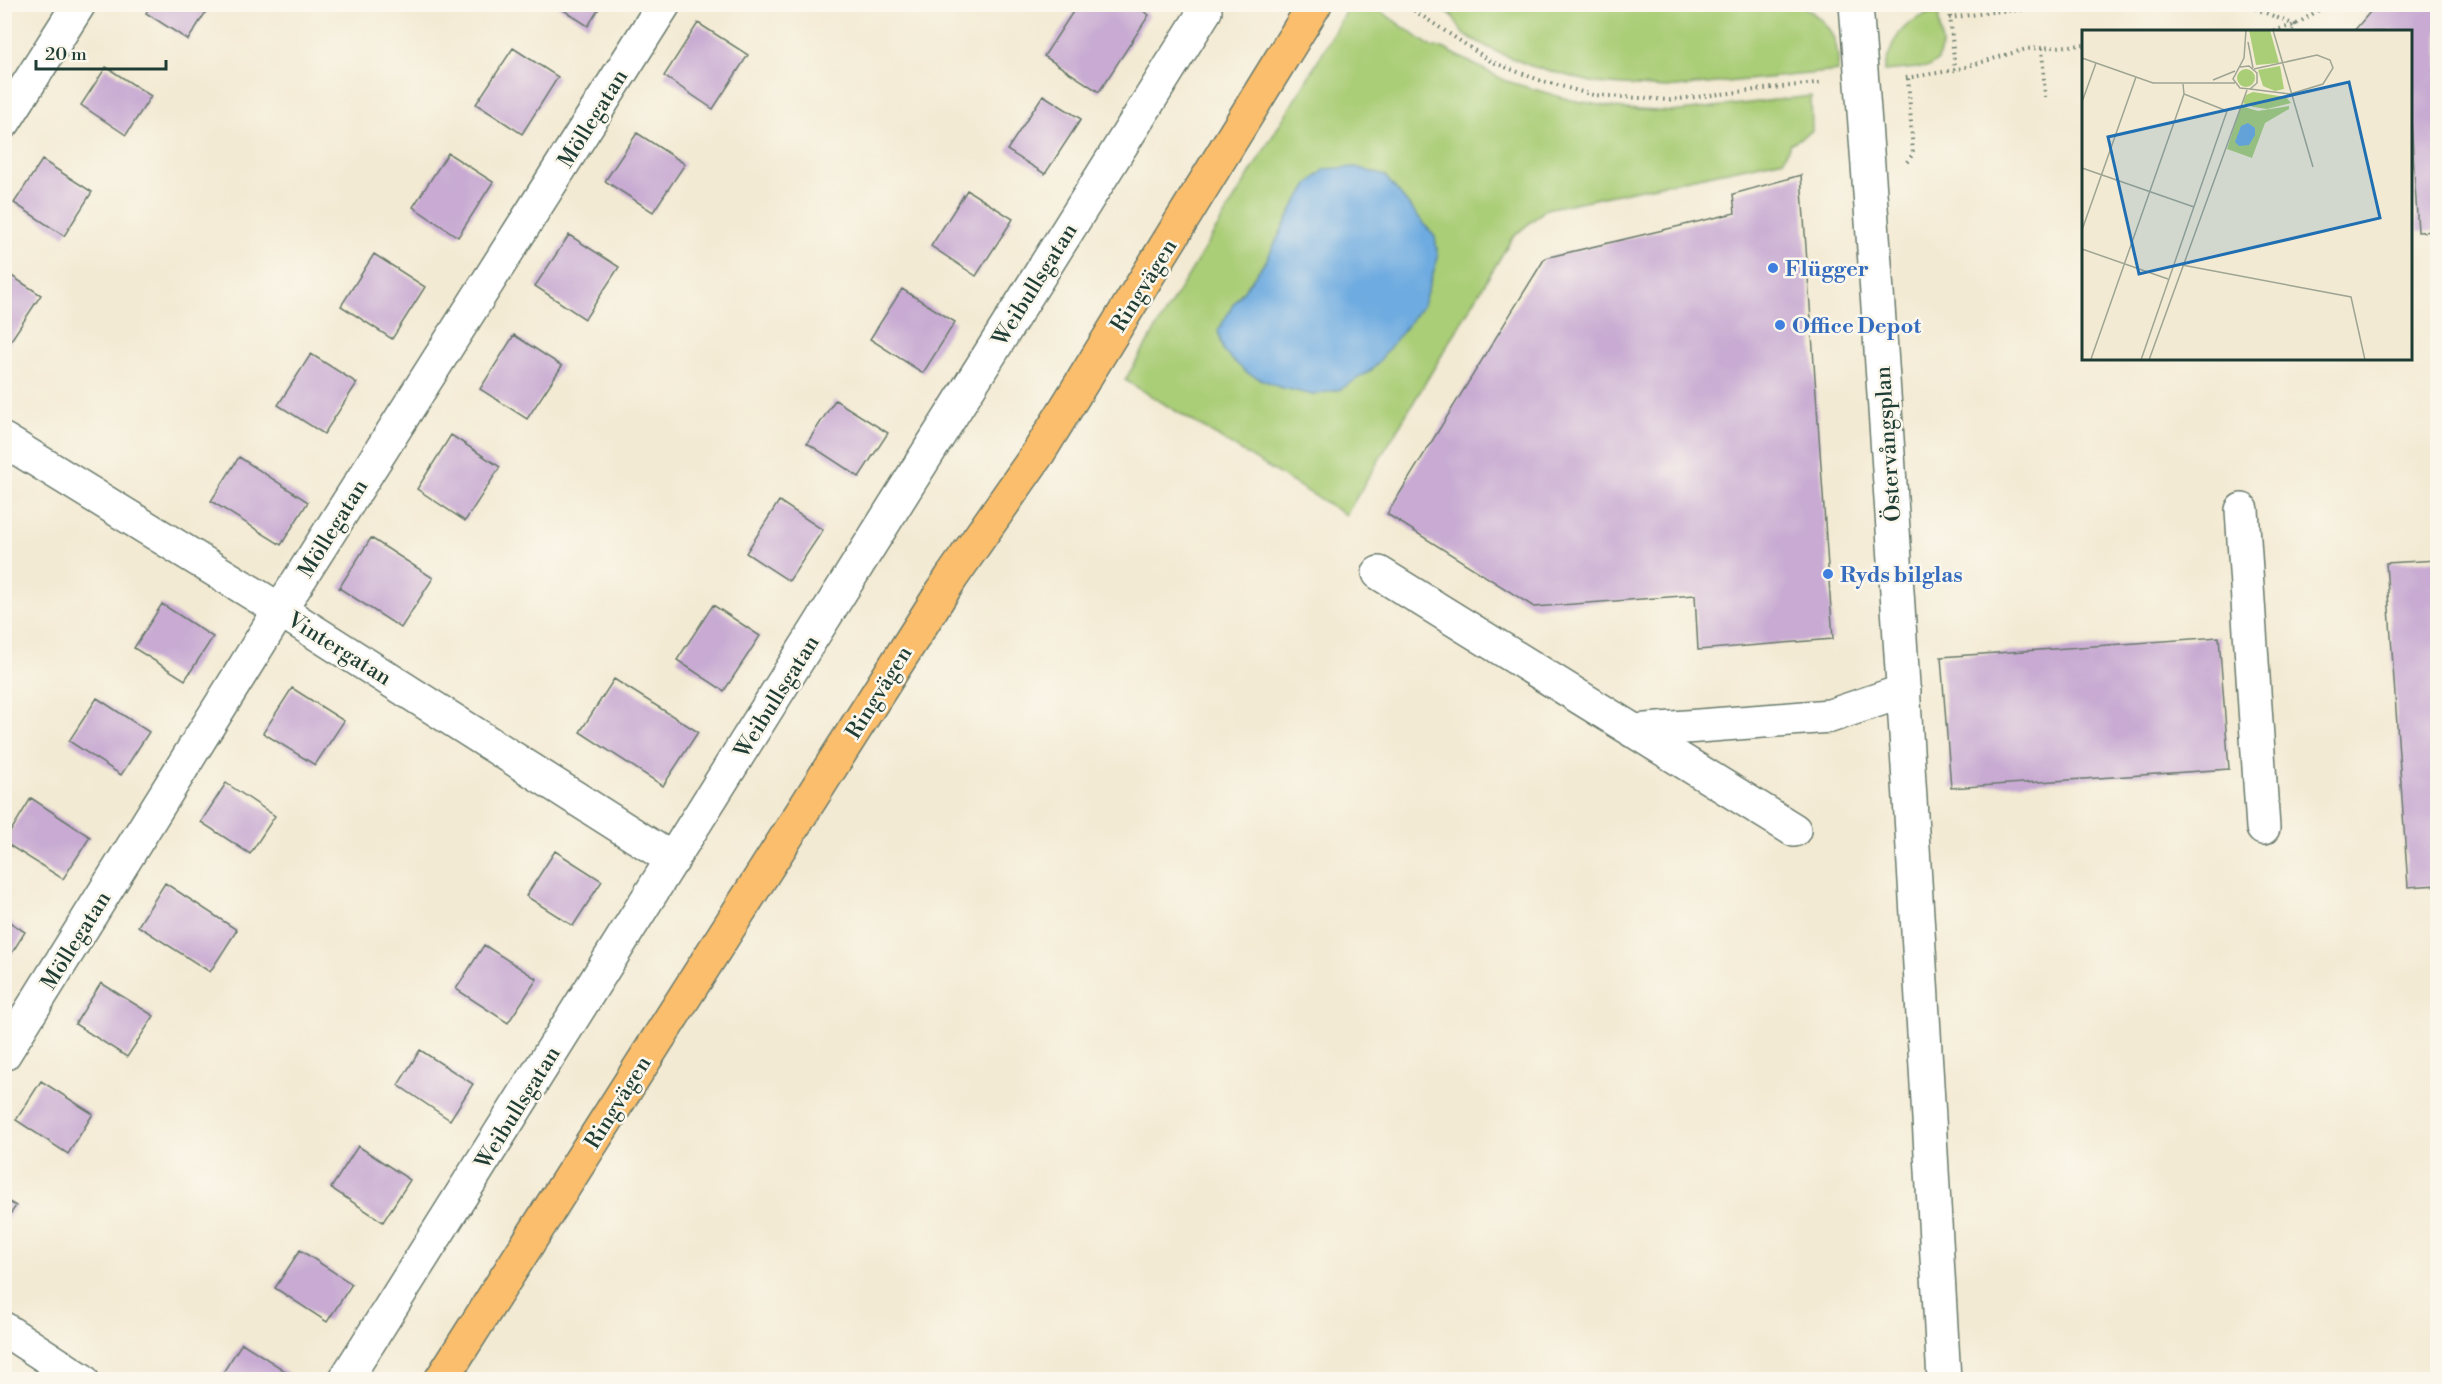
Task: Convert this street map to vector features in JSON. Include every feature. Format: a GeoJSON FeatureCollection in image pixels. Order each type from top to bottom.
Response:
{"type":"FeatureCollection","features":[{"type":"Feature","properties":{"kind":"main road","name":"Ringvägen"},"geometry":{"type":"LineString","coordinates":[[441,1380],[951,578],[1039,452],[1315,4]]}},
{"type":"Feature","properties":{"kind":"street"},"geometry":{"type":"LineString","coordinates":[[4,122],[79,4]]}},
{"type":"Feature","properties":{"kind":"street","name":"Möllegatan"},"geometry":{"type":"LineString","coordinates":[[4,1054],[280,610],[664,4]]}},
{"type":"Feature","properties":{"kind":"street","name":"Östervångsplan"},"geometry":{"type":"LineString","coordinates":[[1856,4],[1904,691],[1944,1380]]}},
{"type":"Feature","properties":{"kind":"street","name":"Weibullsgatan"},"geometry":{"type":"LineString","coordinates":[[345,1380],[673,860],[1204,8]]}},
{"type":"Feature","properties":{"kind":"street","name":"Vintergatan"},"geometry":{"type":"LineString","coordinates":[[4,440],[280,610],[673,860]]}},
{"type":"Feature","properties":{"kind":"street"},"geometry":{"type":"LineString","coordinates":[[2242,510],[2263,828]]}},
{"type":"Feature","properties":{"kind":"street"},"geometry":{"type":"LineString","coordinates":[[1379,573],[1794,830]]}},
{"type":"Feature","properties":{"kind":"street"},"geometry":{"type":"LineString","coordinates":[[1633,731],[1830,716],[1904,691]]}},
{"type":"Feature","properties":{"kind":"street"},"geometry":{"type":"LineString","coordinates":[[4,1329],[82,1380]]}},
{"type":"Feature","properties":{"kind":"path"},"geometry":{"type":"LineString","coordinates":[[1404,4],[1492,62],[1539,80],[1593,95],[1670,100],[1908,77],[1955,70],[2026,49],[2082,45]]}},
{"type":"Feature","properties":{"kind":"path"},"geometry":{"type":"LineString","coordinates":[[1949,4],[1955,70]]}},
{"type":"Feature","properties":{"kind":"path"},"geometry":{"type":"LineString","coordinates":[[1949,18],[2000,11],[2145,4]]}},
{"type":"Feature","properties":{"kind":"path"},"geometry":{"type":"LineString","coordinates":[[2244,4],[2295,25]]}},
{"type":"Feature","properties":{"kind":"path"},"geometry":{"type":"LineString","coordinates":[[2276,30],[2295,25],[2328,4]]}},
{"type":"Feature","properties":{"kind":"path"},"geometry":{"type":"LineString","coordinates":[[2292,30],[2295,25]]}},
{"type":"Feature","properties":{"kind":"path"},"geometry":{"type":"LineString","coordinates":[[2042,48],[2045,97]]}},
{"type":"Feature","properties":{"kind":"green space"},"geometry":{"type":"Polygon","coordinates":[[[1349,5],[1372,5],[1433,48],[1443,48],[1506,81],[1571,100],[1623,109],[1672,112],[1811,96],[1812,131],[1790,144],[1784,159],[1546,209],[1512,238],[1346,515],[1125,380],[1315,66],[1349,5]],[[1385,176],[1308,185],[1294,206],[1266,261],[1234,303],[1437,258],[1435,237],[1385,176]]]}},
{"type":"Feature","properties":{"kind":"green space"},"geometry":{"type":"Polygon","coordinates":[[[1436,5],[1801,5],[1818,17],[1830,32],[1837,49],[1838,71],[1666,88],[1595,83],[1531,66],[1497,52],[1463,34],[1452,15],[1436,5]]]}},
{"type":"Feature","properties":{"kind":"green space"},"geometry":{"type":"Polygon","coordinates":[[[1938,11],[1942,45],[1938,60],[1929,67],[1884,71],[1896,39],[1907,25],[1938,11]]]}},
{"type":"Feature","properties":{"kind":"water"},"geometry":{"type":"Polygon","coordinates":[[[1356,167],[1385,176],[1435,237],[1438,258],[1423,305],[1373,369],[1341,389],[1313,395],[1279,387],[1247,373],[1224,352],[1218,331],[1234,303],[1266,261],[1294,206],[1308,185],[1325,169],[1356,167]]]}},
{"type":"Feature","properties":{"kind":"building"},"geometry":{"type":"Polygon","coordinates":[[[151,4],[211,4],[188,40],[146,13],[151,4]]]}},
{"type":"Feature","properties":{"kind":"building"},"geometry":{"type":"Polygon","coordinates":[[[554,4],[602,4],[588,26],[554,4]]]}},
{"type":"Feature","properties":{"kind":"building"},"geometry":{"type":"Polygon","coordinates":[[[1078,4],[1133,4],[1149,15],[1099,92],[1044,56],[1078,4]]]}},
{"type":"Feature","properties":{"kind":"building"},"geometry":{"type":"Polygon","coordinates":[[[2377,4],[2438,4],[2438,231],[2418,232],[2412,138],[2412,30],[2355,30],[2377,4]]]}},
{"type":"Feature","properties":{"kind":"building"},"geometry":{"type":"Polygon","coordinates":[[[698,23],[748,55],[713,109],[664,76],[698,23]]]}},
{"type":"Feature","properties":{"kind":"building"},"geometry":{"type":"Polygon","coordinates":[[[513,48],[558,77],[522,134],[476,104],[513,48]]]}},
{"type":"Feature","properties":{"kind":"building"},"geometry":{"type":"Polygon","coordinates":[[[106,67],[151,96],[126,135],[81,105],[106,67]]]}},
{"type":"Feature","properties":{"kind":"building"},"geometry":{"type":"Polygon","coordinates":[[[1043,95],[1081,119],[1045,174],[1007,150],[1043,95]]]}},
{"type":"Feature","properties":{"kind":"building"},"geometry":{"type":"Polygon","coordinates":[[[637,133],[685,164],[653,212],[605,181],[637,133]]]}},
{"type":"Feature","properties":{"kind":"building"},"geometry":{"type":"Polygon","coordinates":[[[448,153],[493,182],[458,237],[413,207],[448,153]]]}},
{"type":"Feature","properties":{"kind":"building"},"geometry":{"type":"Polygon","coordinates":[[[42,160],[92,192],[64,236],[14,203],[42,160]]]}},
{"type":"Feature","properties":{"kind":"building"},"geometry":{"type":"Polygon","coordinates":[[[1801,175],[1833,639],[1698,650],[1695,595],[1534,607],[1387,514],[1545,258],[1735,213],[1733,194],[1801,175]]]}},
{"type":"Feature","properties":{"kind":"building"},"geometry":{"type":"Polygon","coordinates":[[[967,190],[1013,219],[976,276],[931,246],[967,190]]]}},
{"type":"Feature","properties":{"kind":"building"},"geometry":{"type":"Polygon","coordinates":[[[569,235],[619,267],[585,319],[535,286],[569,235]]]}},
{"type":"Feature","properties":{"kind":"building"},"geometry":{"type":"Polygon","coordinates":[[[374,254],[425,287],[392,339],[341,306],[374,254]]]}},
{"type":"Feature","properties":{"kind":"building"},"geometry":{"type":"Polygon","coordinates":[[[4,271],[41,295],[4,351],[4,271]]]}},
{"type":"Feature","properties":{"kind":"building"},"geometry":{"type":"Polygon","coordinates":[[[902,289],[955,322],[923,373],[870,339],[902,289]]]}},
{"type":"Feature","properties":{"kind":"building"},"geometry":{"type":"Polygon","coordinates":[[[514,335],[562,366],[527,419],[480,389],[514,335]]]}},
{"type":"Feature","properties":{"kind":"building"},"geometry":{"type":"Polygon","coordinates":[[[311,354],[357,383],[324,434],[278,405],[311,354]]]}},
{"type":"Feature","properties":{"kind":"building"},"geometry":{"type":"Polygon","coordinates":[[[835,400],[888,433],[859,477],[807,443],[835,400]]]}},
{"type":"Feature","properties":{"kind":"building"},"geometry":{"type":"Polygon","coordinates":[[[451,435],[500,467],[465,521],[417,489],[451,435]]]}},
{"type":"Feature","properties":{"kind":"building"},"geometry":{"type":"Polygon","coordinates":[[[239,457],[308,502],[281,545],[211,501],[239,457]]]}},
{"type":"Feature","properties":{"kind":"building"},"geometry":{"type":"Polygon","coordinates":[[[779,501],[823,530],[789,581],[746,553],[779,501]]]}},
{"type":"Feature","properties":{"kind":"building"},"geometry":{"type":"Polygon","coordinates":[[[371,538],[433,578],[401,628],[339,588],[371,538]]]}},
{"type":"Feature","properties":{"kind":"building"},"geometry":{"type":"Polygon","coordinates":[[[2438,560],[2438,885],[2408,887],[2386,563],[2438,560]]]}},
{"type":"Feature","properties":{"kind":"building"},"geometry":{"type":"Polygon","coordinates":[[[162,604],[213,637],[185,680],[134,648],[162,604]]]}},
{"type":"Feature","properties":{"kind":"building"},"geometry":{"type":"Polygon","coordinates":[[[713,605],[760,636],[724,691],[677,660],[713,605]]]}},
{"type":"Feature","properties":{"kind":"building"},"geometry":{"type":"Polygon","coordinates":[[[2219,637],[2229,769],[1951,788],[1941,657],[2219,637]]]}},
{"type":"Feature","properties":{"kind":"building"},"geometry":{"type":"Polygon","coordinates":[[[614,679],[698,732],[663,786],[580,732],[614,679]]]}},
{"type":"Feature","properties":{"kind":"building"},"geometry":{"type":"Polygon","coordinates":[[[292,688],[344,721],[315,765],[263,733],[292,688]]]}},
{"type":"Feature","properties":{"kind":"building"},"geometry":{"type":"Polygon","coordinates":[[[97,698],[149,732],[121,775],[69,741],[97,698]]]}},
{"type":"Feature","properties":{"kind":"building"},"geometry":{"type":"Polygon","coordinates":[[[226,783],[275,816],[250,854],[201,822],[226,783]]]}},
{"type":"Feature","properties":{"kind":"building"},"geometry":{"type":"Polygon","coordinates":[[[31,798],[90,837],[63,879],[4,842],[31,798]]]}},
{"type":"Feature","properties":{"kind":"building"},"geometry":{"type":"Polygon","coordinates":[[[555,851],[602,881],[573,926],[526,896],[555,851]]]}},
{"type":"Feature","properties":{"kind":"building"},"geometry":{"type":"Polygon","coordinates":[[[165,883],[237,930],[210,972],[138,926],[165,883]]]}},
{"type":"Feature","properties":{"kind":"building"},"geometry":{"type":"Polygon","coordinates":[[[5,919],[25,932],[5,964],[5,919]]]}},
{"type":"Feature","properties":{"kind":"building"},"geometry":{"type":"Polygon","coordinates":[[[484,945],[537,979],[508,1023],[456,989],[484,945]]]}},
{"type":"Feature","properties":{"kind":"building"},"geometry":{"type":"Polygon","coordinates":[[[101,983],[154,1016],[127,1057],[75,1024],[101,983]]]}},
{"type":"Feature","properties":{"kind":"building"},"geometry":{"type":"Polygon","coordinates":[[[420,1050],[473,1084],[450,1120],[398,1085],[420,1050]]]}},
{"type":"Feature","properties":{"kind":"building"},"geometry":{"type":"Polygon","coordinates":[[[41,1081],[93,1114],[68,1154],[16,1120],[41,1081]]]}},
{"type":"Feature","properties":{"kind":"building"},"geometry":{"type":"Polygon","coordinates":[[[358,1146],[410,1180],[383,1222],[331,1188],[358,1146]]]}},
{"type":"Feature","properties":{"kind":"building"},"geometry":{"type":"Polygon","coordinates":[[[4,1199],[16,1206],[4,1223],[4,1199]]]}},
{"type":"Feature","properties":{"kind":"building"},"geometry":{"type":"Polygon","coordinates":[[[300,1250],[352,1284],[327,1322],[275,1288],[300,1250]]]}},
{"type":"Feature","properties":{"kind":"building"},"geometry":{"type":"Polygon","coordinates":[[[242,1343],[290,1374],[287,1380],[218,1380],[242,1343]]]}},
{"type":"Feature","properties":{"kind":"place","name":"Flügger"},"geometry":{"type":"Point","coordinates":[1773,268]}},
{"type":"Feature","properties":{"kind":"place","name":"Office Depot"},"geometry":{"type":"Point","coordinates":[1780,325]}},
{"type":"Feature","properties":{"kind":"place","name":"Ryds bilglas"},"geometry":{"type":"Point","coordinates":[1828,574]}}]}
